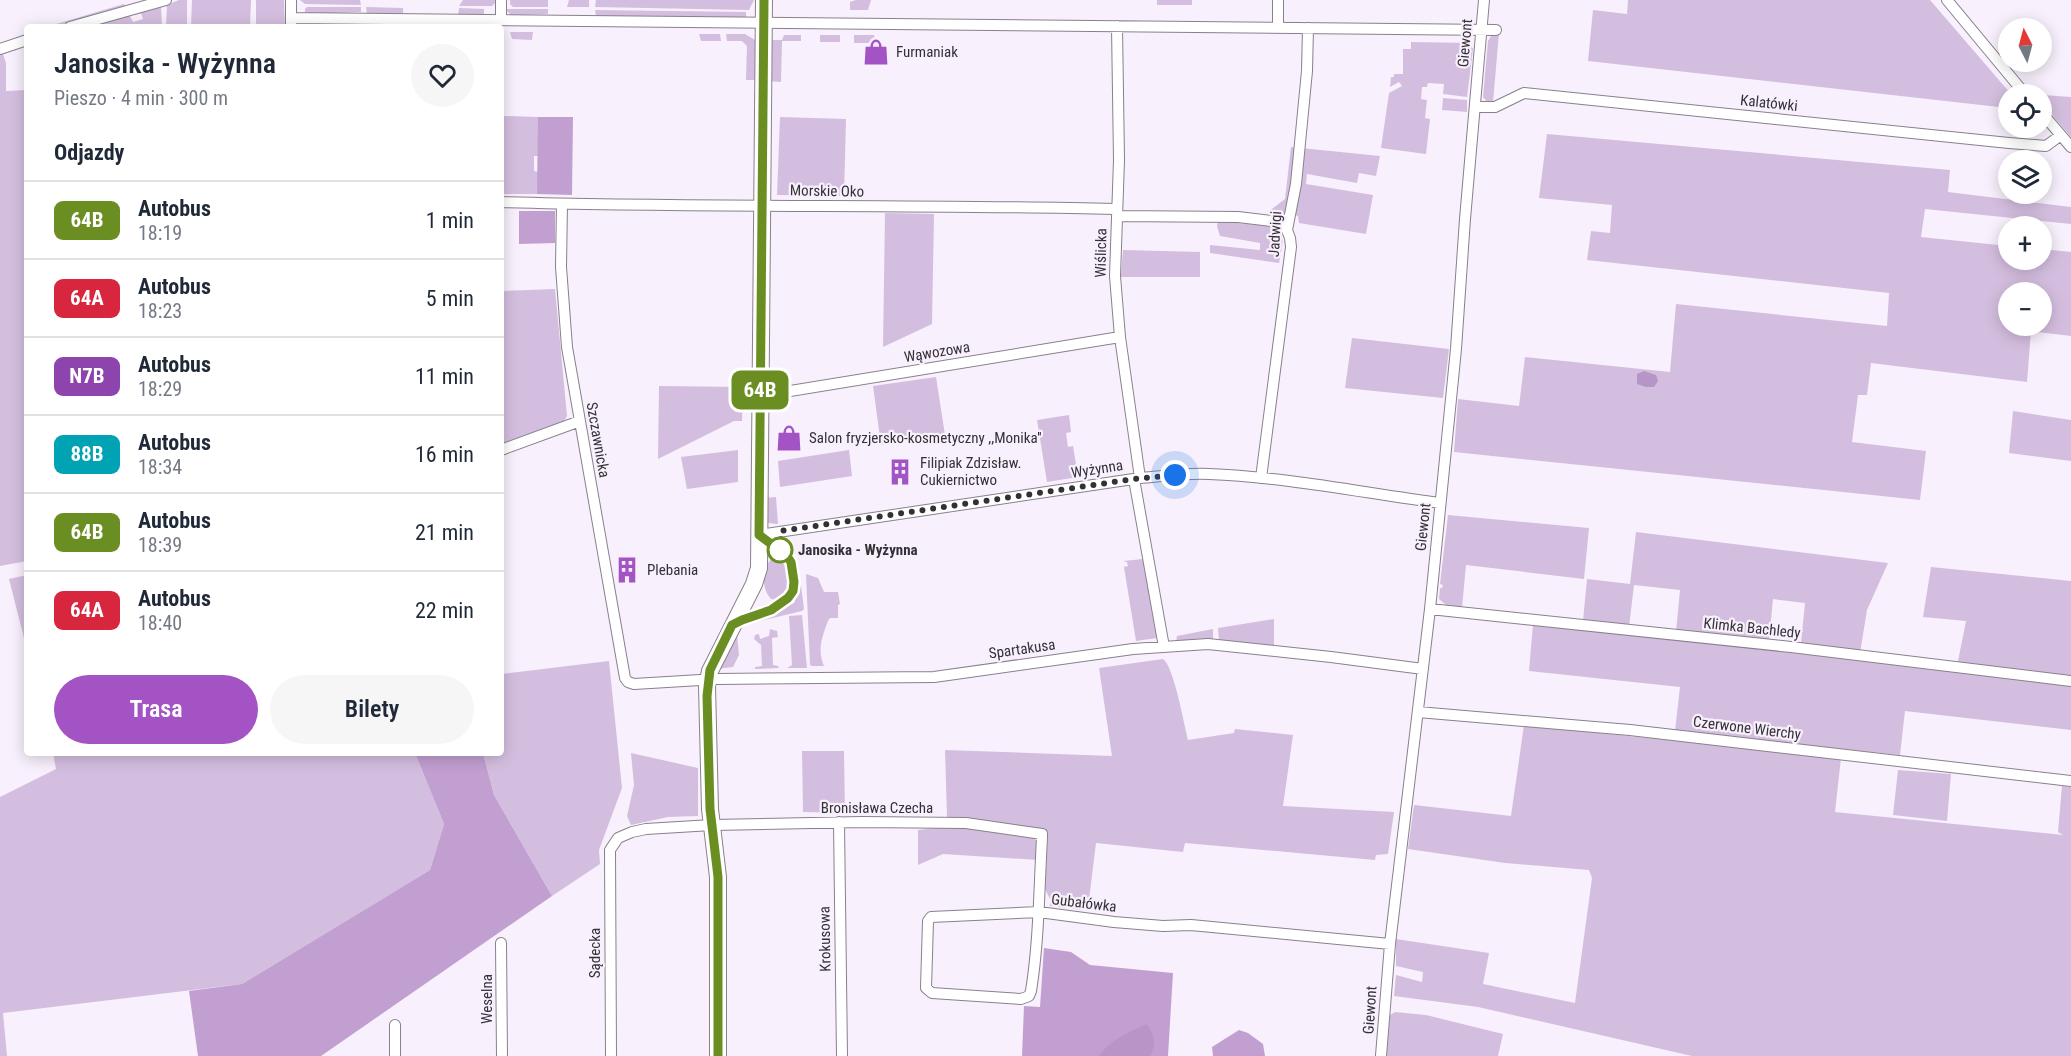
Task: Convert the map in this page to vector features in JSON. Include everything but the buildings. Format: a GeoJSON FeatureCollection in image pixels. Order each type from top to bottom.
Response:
{"type":"FeatureCollection","features":[{"type":"Feature","properties":{"kind":"street"},"geometry":{"type":"LineString","coordinates":[[80,24],[164,0]]}},
{"type":"Feature","properties":{"kind":"street"},"geometry":{"type":"LineString","coordinates":[[291,0],[291,22],[501,20],[1496,30]]}},
{"type":"Feature","properties":{"kind":"street"},"geometry":{"type":"LineString","coordinates":[[501,0],[501,20]]}},
{"type":"Feature","properties":{"kind":"street"},"geometry":{"type":"LineString","coordinates":[[718,1056],[717,858],[709,797],[707,680],[757,575],[764,0]]}},
{"type":"Feature","properties":{"kind":"street"},"geometry":{"type":"LineString","coordinates":[[1278,0],[1278,27]]}},
{"type":"Feature","properties":{"kind":"street","name":"Giewont"},"geometry":{"type":"LineString","coordinates":[[1381,1056],[1390,944],[1430,609],[1456,349],[1484,0]]}},
{"type":"Feature","properties":{"kind":"street"},"geometry":{"type":"LineString","coordinates":[[1947,0],[2017,84]]}},
{"type":"Feature","properties":{"kind":"street","name":"Wiślicka"},"geometry":{"type":"LineString","coordinates":[[1117,26],[1119,110],[1115,276],[1137,478],[1164,647]]}},
{"type":"Feature","properties":{"kind":"street","name":"Jadwigi"},"geometry":{"type":"LineString","coordinates":[[1261,478],[1291,247],[1287,231],[1296,184],[1307,70],[1308,27]]}},
{"type":"Feature","properties":{"kind":"street"},"geometry":{"type":"LineString","coordinates":[[0,49],[24,41]]}},
{"type":"Feature","properties":{"kind":"street","name":"Kalatówki"},"geometry":{"type":"LineString","coordinates":[[1475,107],[1495,107],[1524,93],[2027,145],[2046,146],[2061,135]]}},
{"type":"Feature","properties":{"kind":"street"},"geometry":{"type":"LineString","coordinates":[[2052,125],[2071,147]]}},
{"type":"Feature","properties":{"kind":"street","name":"Morskie Oko"},"geometry":{"type":"LineString","coordinates":[[504,202],[1117,212],[1238,217],[1272,221],[1281,224],[1287,231]]}},
{"type":"Feature","properties":{"kind":"street","name":"Szczawnicka"},"geometry":{"type":"LineString","coordinates":[[562,204],[561,267],[564,320],[571,374],[625,678]]}},
{"type":"Feature","properties":{"kind":"street","name":"Wąwozowa"},"geometry":{"type":"LineString","coordinates":[[760,396],[1120,337]]}},
{"type":"Feature","properties":{"kind":"street"},"geometry":{"type":"LineString","coordinates":[[504,449],[580,421]]}},
{"type":"Feature","properties":{"kind":"street","name":"Wyżynna"},"geometry":{"type":"LineString","coordinates":[[759,535],[1137,478],[1207,473],[1261,478],[1440,503]]}},
{"type":"Feature","properties":{"kind":"street","name":"Klimka Bachledy"},"geometry":{"type":"LineString","coordinates":[[1430,609],[1791,647],[2071,681]]}},
{"type":"Feature","properties":{"kind":"street","name":"Spartakusa"},"geometry":{"type":"LineString","coordinates":[[625,678],[634,684],[707,680],[934,676],[1133,649],[1208,644],[1423,669]]}},
{"type":"Feature","properties":{"kind":"street","name":"Czerwone Wierchy"},"geometry":{"type":"LineString","coordinates":[[1418,712],[1630,730],[2071,781]]}},
{"type":"Feature","properties":{"kind":"street","name":"Bronisława Czecha"},"geometry":{"type":"LineString","coordinates":[[610,850],[618,838],[646,829],[839,822],[966,823],[1042,834],[1039,912]]}},
{"type":"Feature","properties":{"kind":"street","name":"Krokusowa"},"geometry":{"type":"LineString","coordinates":[[839,822],[842,1056]]}},
{"type":"Feature","properties":{"kind":"street","name":"Sądecka"},"geometry":{"type":"LineString","coordinates":[[610,850],[611,1056]]}},
{"type":"Feature","properties":{"kind":"street","name":"Gubałówka"},"geometry":{"type":"LineString","coordinates":[[1039,912],[1037,954],[1029,996],[1021,999],[928,991],[928,918],[1039,912],[1124,923],[1163,926],[1191,925],[1390,944]]}},
{"type":"Feature","properties":{"kind":"street","name":"Weselna"},"geometry":{"type":"LineString","coordinates":[[501,943],[502,1056]]}},
{"type":"Feature","properties":{"kind":"street"},"geometry":{"type":"LineString","coordinates":[[395,1025],[395,1056]]}},
{"type":"Feature","properties":{"kind":"shaded area"},"geometry":{"type":"Polygon","coordinates":[[[179,0],[187,0],[187,24],[166,24],[167,5],[179,0]]]}},
{"type":"Feature","properties":{"kind":"shaded area"},"geometry":{"type":"Polygon","coordinates":[[[192,0],[251,0],[250,24],[191,24],[192,0]]]}},
{"type":"Feature","properties":{"kind":"shaded area"},"geometry":{"type":"Polygon","coordinates":[[[256,0],[284,0],[285,24],[256,24],[256,0]]]}},
{"type":"Feature","properties":{"kind":"shaded area"},"geometry":{"type":"Polygon","coordinates":[[[300,0],[360,0],[361,5],[305,4],[300,0]]]}},
{"type":"Feature","properties":{"kind":"shaded area"},"geometry":{"type":"Polygon","coordinates":[[[463,0],[495,0],[495,3],[492,6],[459,6],[463,0]]]}},
{"type":"Feature","properties":{"kind":"shaded area"},"geometry":{"type":"Polygon","coordinates":[[[510,0],[548,0],[548,7],[513,7],[510,0]]]}},
{"type":"Feature","properties":{"kind":"shaded area"},"geometry":{"type":"Polygon","coordinates":[[[569,0],[589,0],[589,7],[567,7],[569,0]]]}},
{"type":"Feature","properties":{"kind":"shaded area"},"geometry":{"type":"Polygon","coordinates":[[[596,0],[754,0],[749,10],[595,7],[596,0]]]}},
{"type":"Feature","properties":{"kind":"shaded area"},"geometry":{"type":"Polygon","coordinates":[[[871,0],[868,10],[850,10],[850,2],[871,0]]]}},
{"type":"Feature","properties":{"kind":"shaded area"},"geometry":{"type":"Polygon","coordinates":[[[1157,0],[1192,0],[1192,5],[1157,5],[1157,0]]]}},
{"type":"Feature","properties":{"kind":"shaded area"},"geometry":{"type":"Polygon","coordinates":[[[1628,0],[1930,0],[2002,84],[1998,84],[1998,107],[1588,61],[1593,10],[1627,14],[1628,0]]]}},
{"type":"Feature","properties":{"kind":"shaded area"},"geometry":{"type":"Polygon","coordinates":[[[124,4],[125,6],[63,24],[56,24],[124,4]]]}},
{"type":"Feature","properties":{"kind":"shaded area"},"geometry":{"type":"Polygon","coordinates":[[[161,6],[162,24],[92,24],[129,14],[133,22],[143,19],[141,13],[135,15],[135,12],[161,6]]]}},
{"type":"Feature","properties":{"kind":"shaded area"},"geometry":{"type":"Polygon","coordinates":[[[307,7],[361,7],[361,12],[305,14],[307,7]]]}},
{"type":"Feature","properties":{"kind":"shaded area"},"geometry":{"type":"Polygon","coordinates":[[[366,7],[403,8],[403,13],[367,14],[366,7]]]}},
{"type":"Feature","properties":{"kind":"shaded area"},"geometry":{"type":"Polygon","coordinates":[[[459,8],[484,9],[484,15],[458,15],[459,8]]]}},
{"type":"Feature","properties":{"kind":"shaded area"},"geometry":{"type":"Polygon","coordinates":[[[505,9],[548,9],[548,14],[511,15],[505,9]]]}},
{"type":"Feature","properties":{"kind":"shaded area"},"geometry":{"type":"Polygon","coordinates":[[[595,10],[746,12],[746,18],[596,16],[595,10]]]}},
{"type":"Feature","properties":{"kind":"shaded area"},"geometry":{"type":"Polygon","coordinates":[[[510,32],[533,32],[532,40],[512,39],[510,32]]]}},
{"type":"Feature","properties":{"kind":"shaded area"},"geometry":{"type":"Polygon","coordinates":[[[1493,33],[1499,33],[1493,102],[1487,102],[1483,97],[1488,41],[1493,33]]]}},
{"type":"Feature","properties":{"kind":"shaded area"},"geometry":{"type":"Polygon","coordinates":[[[699,34],[720,34],[721,41],[701,41],[699,34]]]}},
{"type":"Feature","properties":{"kind":"shaded area"},"geometry":{"type":"Polygon","coordinates":[[[726,34],[745,34],[755,40],[755,80],[746,80],[747,46],[742,41],[727,41],[726,34]]]}},
{"type":"Feature","properties":{"kind":"shaded area"},"geometry":{"type":"Polygon","coordinates":[[[784,35],[801,35],[801,41],[782,41],[781,82],[768,81],[768,40],[782,40],[784,35]]]}},
{"type":"Feature","properties":{"kind":"shaded area"},"geometry":{"type":"Polygon","coordinates":[[[820,35],[840,35],[840,42],[820,42],[820,35]]]}},
{"type":"Feature","properties":{"kind":"shaded area"},"geometry":{"type":"Polygon","coordinates":[[[854,35],[874,35],[875,39],[871,40],[871,43],[854,43],[854,35]]]}},
{"type":"Feature","properties":{"kind":"shaded area"},"geometry":{"type":"Polygon","coordinates":[[[1411,42],[1469,43],[1473,49],[1467,97],[1443,94],[1444,84],[1428,83],[1427,87],[1422,87],[1421,99],[1427,100],[1425,118],[1430,119],[1426,154],[1381,148],[1389,93],[1402,86],[1399,82],[1390,87],[1391,77],[1394,77],[1394,74],[1403,74],[1403,49],[1411,49],[1411,42]]]}},
{"type":"Feature","properties":{"kind":"shaded area"},"geometry":{"type":"Polygon","coordinates":[[[0,53],[3,54],[6,63],[6,91],[24,90],[24,562],[0,566],[0,53]]]}},
{"type":"Feature","properties":{"kind":"shaded area"},"geometry":{"type":"Polygon","coordinates":[[[2052,96],[2071,97],[2071,137],[2052,115],[2052,96]]]}},
{"type":"Feature","properties":{"kind":"shaded area"},"geometry":{"type":"Polygon","coordinates":[[[1443,98],[1467,100],[1467,112],[1442,110],[1443,98]]]}},
{"type":"Feature","properties":{"kind":"shaded area"},"geometry":{"type":"Polygon","coordinates":[[[504,116],[538,117],[538,156],[534,156],[534,171],[538,172],[537,194],[504,194],[504,116]]]}},
{"type":"Feature","properties":{"kind":"shaded area"},"geometry":{"type":"Polygon","coordinates":[[[538,117],[573,117],[572,195],[537,194],[538,117]]]}},
{"type":"Feature","properties":{"kind":"shaded area"},"geometry":{"type":"Polygon","coordinates":[[[780,117],[846,119],[844,196],[777,195],[780,117]]]}},
{"type":"Feature","properties":{"kind":"shaded area"},"geometry":{"type":"Polygon","coordinates":[[[1547,134],[1950,170],[1948,192],[1998,198],[1998,204],[2046,204],[2071,207],[2071,224],[2052,222],[2052,216],[1998,216],[1925,209],[1921,237],[1998,245],[1998,270],[2052,270],[2052,250],[2071,252],[2071,336],[2052,334],[2052,282],[1998,282],[1998,336],[2031,336],[2027,382],[1871,363],[1867,395],[1858,395],[1852,442],[1926,451],[1920,500],[1454,452],[1458,399],[1519,406],[1525,357],[1670,372],[1676,304],[1887,326],[1889,293],[1587,260],[1591,231],[1610,233],[1612,205],[1539,198],[1547,134]]]}},
{"type":"Feature","properties":{"kind":"shaded area"},"geometry":{"type":"Polygon","coordinates":[[[1291,147],[1380,156],[1376,176],[1359,173],[1357,183],[1307,174],[1306,184],[1373,195],[1366,234],[1299,223],[1298,216],[1268,212],[1285,199],[1291,147]]]}},
{"type":"Feature","properties":{"kind":"shaded area"},"geometry":{"type":"Polygon","coordinates":[[[519,211],[555,211],[555,243],[519,244],[519,211]]]}},
{"type":"Feature","properties":{"kind":"shaded area"},"geometry":{"type":"Polygon","coordinates":[[[885,213],[934,214],[932,324],[883,347],[885,213]]]}},
{"type":"Feature","properties":{"kind":"shaded area"},"geometry":{"type":"Polygon","coordinates":[[[1218,221],[1278,227],[1282,240],[1279,263],[1210,253],[1210,245],[1260,250],[1260,243],[1220,236],[1218,221]]]}},
{"type":"Feature","properties":{"kind":"shaded area"},"geometry":{"type":"Polygon","coordinates":[[[1123,250],[1200,252],[1200,277],[1121,277],[1123,250]]]}},
{"type":"Feature","properties":{"kind":"shaded area"},"geometry":{"type":"Polygon","coordinates":[[[555,289],[567,416],[564,421],[504,443],[504,291],[555,289]]]}},
{"type":"Feature","properties":{"kind":"shaded area"},"geometry":{"type":"Polygon","coordinates":[[[1352,338],[1449,349],[1443,398],[1345,388],[1352,338]]]}},
{"type":"Feature","properties":{"kind":"shaded area"},"geometry":{"type":"Polygon","coordinates":[[[1644,371],[1656,375],[1658,381],[1654,387],[1637,384],[1637,374],[1644,371]]]}},
{"type":"Feature","properties":{"kind":"shaded area"},"geometry":{"type":"Polygon","coordinates":[[[936,377],[945,435],[891,443],[890,437],[886,437],[886,444],[881,445],[873,386],[936,377]]]}},
{"type":"Feature","properties":{"kind":"shaded area"},"geometry":{"type":"Polygon","coordinates":[[[659,386],[743,387],[742,421],[734,421],[658,459],[659,386]]]}},
{"type":"Feature","properties":{"kind":"shaded area"},"geometry":{"type":"Polygon","coordinates":[[[2013,411],[2071,420],[2071,461],[2009,453],[2013,411]]]}},
{"type":"Feature","properties":{"kind":"shaded area"},"geometry":{"type":"Polygon","coordinates":[[[1069,415],[1071,432],[1066,433],[1068,447],[1073,446],[1078,477],[1047,482],[1037,420],[1069,415]]]}},
{"type":"Feature","properties":{"kind":"shaded area"},"geometry":{"type":"Polygon","coordinates":[[[738,450],[738,482],[687,489],[681,457],[738,450]]]}},
{"type":"Feature","properties":{"kind":"shaded area"},"geometry":{"type":"Polygon","coordinates":[[[849,450],[852,476],[780,487],[778,461],[849,450]]]}},
{"type":"Feature","properties":{"kind":"shaded area"},"geometry":{"type":"Polygon","coordinates":[[[776,497],[778,524],[768,523],[763,498],[776,497]]]}},
{"type":"Feature","properties":{"kind":"shaded area"},"geometry":{"type":"Polygon","coordinates":[[[1448,515],[1589,528],[1584,579],[1466,565],[1462,608],[1446,605],[1439,599],[1440,588],[1443,585],[1440,584],[1448,515]]]}},
{"type":"Feature","properties":{"kind":"shaded area"},"geometry":{"type":"Polygon","coordinates":[[[1636,532],[1888,563],[1867,610],[1860,653],[1801,643],[1805,603],[1773,599],[1769,641],[1676,632],[1680,590],[1634,585],[1629,627],[1583,621],[1587,579],[1630,584],[1636,532]]]}},
{"type":"Feature","properties":{"kind":"shaded area"},"geometry":{"type":"Polygon","coordinates":[[[776,558],[784,563],[789,581],[788,591],[777,600],[771,599],[764,584],[768,563],[771,559],[776,558]]]}},
{"type":"Feature","properties":{"kind":"shaded area"},"geometry":{"type":"Polygon","coordinates":[[[1143,559],[1157,638],[1136,641],[1124,567],[1128,566],[1127,562],[1123,561],[1143,559]]]}},
{"type":"Feature","properties":{"kind":"shaded area"},"geometry":{"type":"Polygon","coordinates":[[[1931,567],[2071,581],[2071,681],[1957,666],[1966,621],[1923,617],[1931,567]]]}},
{"type":"Feature","properties":{"kind":"shaded area"},"geometry":{"type":"Polygon","coordinates":[[[806,574],[818,578],[824,592],[838,592],[840,604],[838,605],[838,618],[830,618],[828,621],[821,644],[824,666],[810,665],[806,574]]]}},
{"type":"Feature","properties":{"kind":"shaded area"},"geometry":{"type":"Polygon","coordinates":[[[24,576],[24,638],[9,579],[24,576]]]}},
{"type":"Feature","properties":{"kind":"shaded area"},"geometry":{"type":"Polygon","coordinates":[[[801,585],[804,609],[802,611],[739,626],[794,603],[801,585]]]}},
{"type":"Feature","properties":{"kind":"shaded area"},"geometry":{"type":"Polygon","coordinates":[[[802,615],[807,668],[787,668],[792,665],[789,616],[802,615]]]}},
{"type":"Feature","properties":{"kind":"shaded area"},"geometry":{"type":"Polygon","coordinates":[[[1274,619],[1274,646],[1219,641],[1218,628],[1274,619]]]}},
{"type":"Feature","properties":{"kind":"shaded area"},"geometry":{"type":"Polygon","coordinates":[[[1533,624],[2071,684],[2071,730],[1905,711],[1900,755],[1675,731],[1680,687],[1529,671],[1533,624]]]}},
{"type":"Feature","properties":{"kind":"shaded area"},"geometry":{"type":"Polygon","coordinates":[[[770,629],[777,631],[778,637],[772,638],[773,665],[779,668],[755,669],[755,667],[762,666],[761,645],[754,639],[755,635],[759,634],[760,639],[769,636],[770,629]]]}},
{"type":"Feature","properties":{"kind":"shaded area"},"geometry":{"type":"Polygon","coordinates":[[[1213,629],[1213,642],[1176,642],[1177,636],[1213,629]]]}},
{"type":"Feature","properties":{"kind":"shaded area"},"geometry":{"type":"Polygon","coordinates":[[[737,634],[739,655],[733,667],[716,669],[737,634]]]}},
{"type":"Feature","properties":{"kind":"shaded area"},"geometry":{"type":"Polygon","coordinates":[[[1163,659],[1175,684],[1188,740],[1234,733],[1235,729],[1293,735],[1283,806],[1394,812],[1388,854],[1376,855],[1375,860],[1185,843],[1183,852],[1096,843],[1088,908],[1084,910],[1050,906],[1050,899],[1045,889],[1048,832],[1043,829],[947,817],[945,750],[1112,756],[1099,668],[1163,659]]]}},
{"type":"Feature","properties":{"kind":"shaded area"},"geometry":{"type":"Polygon","coordinates":[[[609,661],[622,788],[599,850],[600,864],[552,896],[494,795],[484,756],[504,756],[504,674],[609,661]]]}},
{"type":"Feature","properties":{"kind":"shaded area"},"geometry":{"type":"Polygon","coordinates":[[[1524,725],[1841,758],[1835,812],[2063,835],[2058,832],[2062,786],[2071,787],[2071,1056],[1692,1056],[1478,1007],[1394,996],[1396,975],[1422,982],[1423,972],[1396,966],[1396,939],[1489,953],[1483,984],[1575,1003],[1592,878],[1589,870],[1505,863],[1408,849],[1414,805],[1511,816],[1524,725]]]}},
{"type":"Feature","properties":{"kind":"shaded area"},"geometry":{"type":"Polygon","coordinates":[[[802,751],[844,751],[845,813],[803,812],[802,751]]]}},
{"type":"Feature","properties":{"kind":"shaded area"},"geometry":{"type":"Polygon","coordinates":[[[631,753],[698,768],[698,816],[668,817],[631,825],[627,816],[634,785],[631,753]]]}},
{"type":"Feature","properties":{"kind":"shaded area"},"geometry":{"type":"Polygon","coordinates":[[[54,756],[416,756],[444,824],[430,870],[242,984],[3,1013],[7,1056],[0,1056],[0,797],[56,769],[54,756]]]}},
{"type":"Feature","properties":{"kind":"shaded area"},"geometry":{"type":"Polygon","coordinates":[[[416,756],[484,756],[494,795],[552,896],[321,1056],[198,1056],[189,991],[242,984],[430,870],[444,824],[416,756]]]}},
{"type":"Feature","properties":{"kind":"shaded area"},"geometry":{"type":"Polygon","coordinates":[[[1898,770],[1951,774],[1947,821],[1893,815],[1898,770]]]}},
{"type":"Feature","properties":{"kind":"shaded area"},"geometry":{"type":"Polygon","coordinates":[[[957,826],[1033,837],[1038,843],[1038,860],[943,854],[918,865],[918,830],[957,826]]]}},
{"type":"Feature","properties":{"kind":"shaded area"},"geometry":{"type":"Polygon","coordinates":[[[1044,948],[1071,952],[1090,965],[1173,973],[1168,1056],[1022,1056],[1024,1006],[1040,1007],[1044,948]]]}},
{"type":"Feature","properties":{"kind":"shaded area"},"geometry":{"type":"Polygon","coordinates":[[[1395,1012],[1426,1015],[1503,1034],[1498,1056],[1386,1056],[1390,1015],[1395,1012]]]}},
{"type":"Feature","properties":{"kind":"shaded area"},"geometry":{"type":"Polygon","coordinates":[[[1147,1024],[1154,1040],[1150,1056],[1099,1056],[1127,1033],[1147,1024]]]}},
{"type":"Feature","properties":{"kind":"shaded area"},"geometry":{"type":"Polygon","coordinates":[[[1239,1030],[1248,1033],[1263,1044],[1265,1056],[1213,1056],[1212,1047],[1239,1030]]]}},
{"type":"Feature","properties":{"kind":"bus line","name":"64B"},"geometry":{"type":"LineString","coordinates":[[718,1056],[718,877],[710,809],[707,680],[732,625],[779,605],[793,591],[794,582],[791,562],[786,555],[759,535],[764,0]]}},
{"type":"Feature","properties":{"kind":"place","name":"Furmaniak"},"geometry":{"type":"Point","coordinates":[876,52]}},
{"type":"Feature","properties":{"kind":"place","name":"Salon fryzjersko-kosmetyczny ,,Monika''"},"geometry":{"type":"Point","coordinates":[789,438]}},
{"type":"Feature","properties":{"kind":"place","name":"Filipiak Zdzisław. Cukiernictwo"},"geometry":{"type":"Point","coordinates":[900,472]}},
{"type":"Feature","properties":{"kind":"place","name":"Janosika - Wyżynna"},"geometry":{"type":"Point","coordinates":[780,550]}},
{"type":"Feature","properties":{"kind":"place","name":"Plebania"},"geometry":{"type":"Point","coordinates":[627,570]}},
{"type":"Feature","properties":{"kind":"route"},"geometry":{"type":"LineString","coordinates":[[780,550],[781,531],[1134,479],[1175,475]]}}]}
